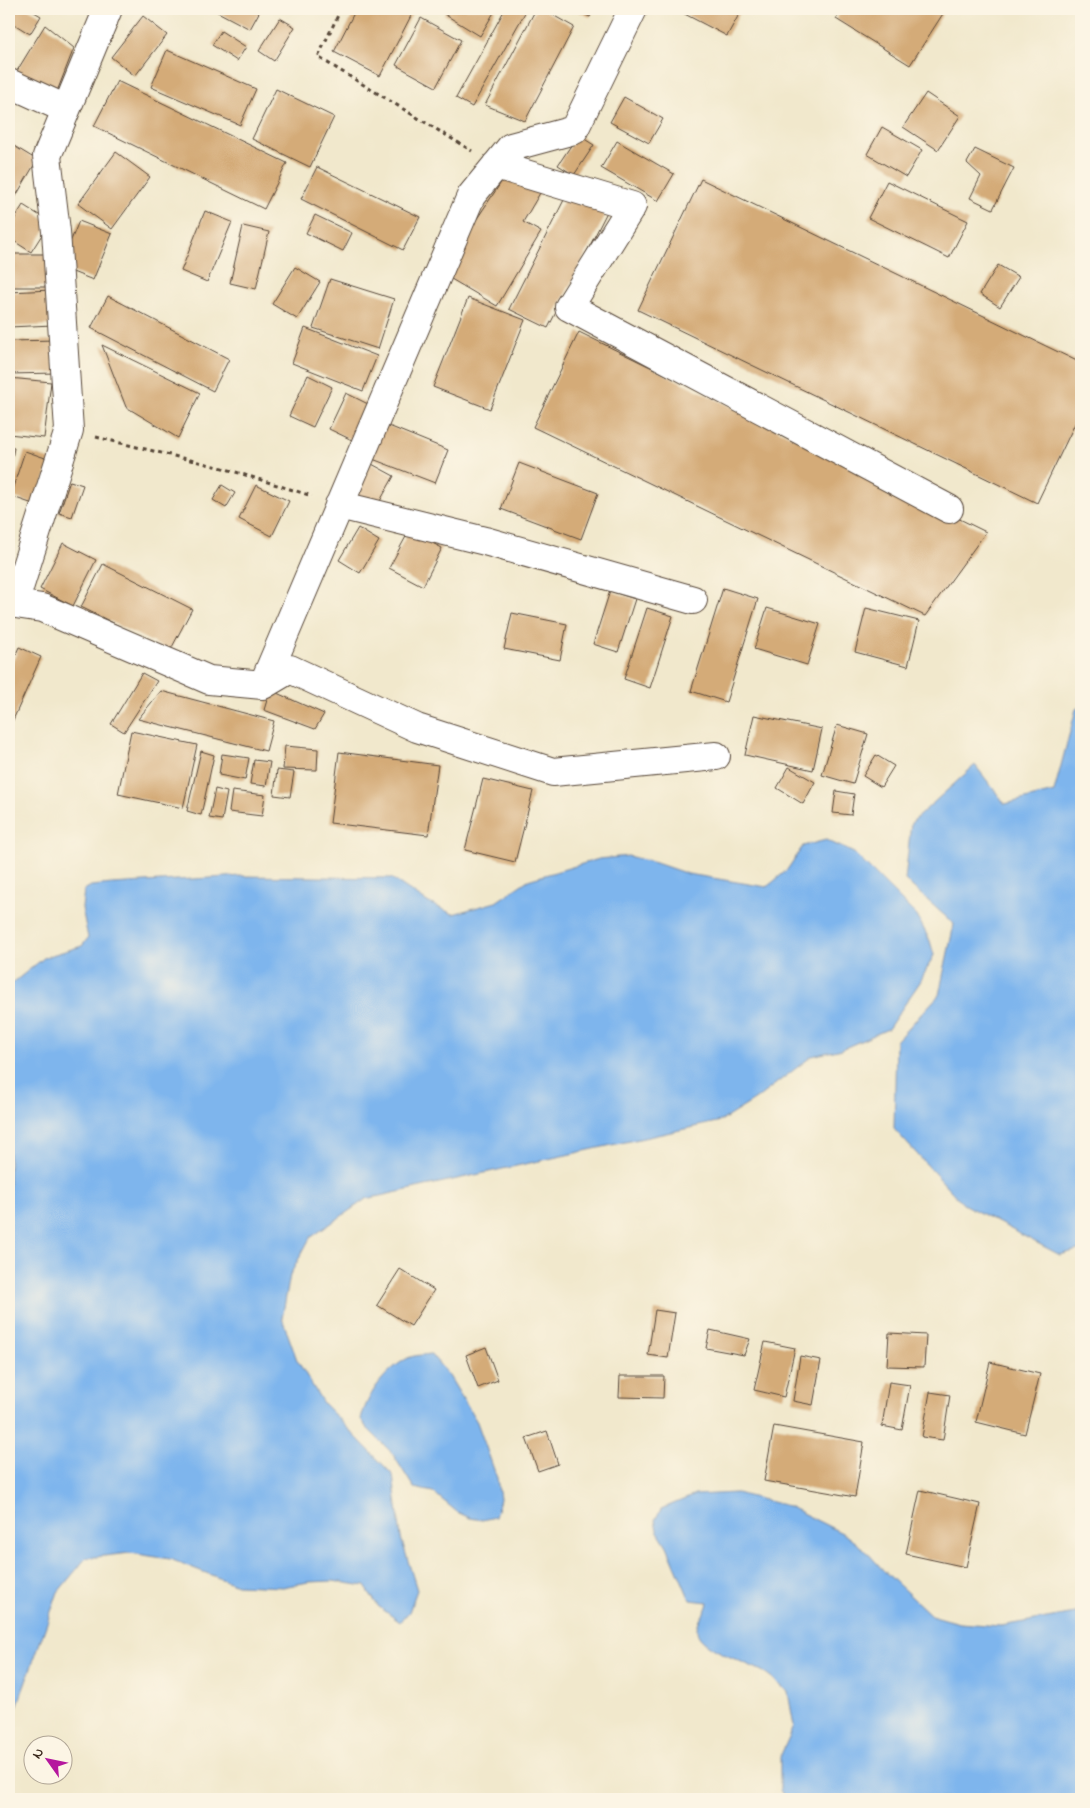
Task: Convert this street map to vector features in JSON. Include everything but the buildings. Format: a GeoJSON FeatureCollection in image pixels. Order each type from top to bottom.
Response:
{"type":"FeatureCollection","features":[{"type":"Feature","properties":{"kind":"street"},"geometry":{"type":"LineString","coordinates":[[108,9],[47,156],[56,231],[69,430],[12,604],[42,608],[209,680],[263,685],[290,669],[418,728],[553,772],[716,756]]}},
{"type":"Feature","properties":{"kind":"street"},"geometry":{"type":"LineString","coordinates":[[263,685],[471,196],[511,147],[574,130],[633,9]]}},
{"type":"Feature","properties":{"kind":"street"},"geometry":{"type":"LineString","coordinates":[[9,83],[66,109]]}},
{"type":"Feature","properties":{"kind":"street"},"geometry":{"type":"LineString","coordinates":[[496,165],[632,206],[569,307],[949,509]]}},
{"type":"Feature","properties":{"kind":"street"},"geometry":{"type":"LineString","coordinates":[[338,505],[485,540],[693,600]]}},
{"type":"Feature","properties":{"kind":"path"},"geometry":{"type":"LineString","coordinates":[[341,9],[318,57],[496,165]]}},
{"type":"Feature","properties":{"kind":"path"},"geometry":{"type":"LineString","coordinates":[[69,430],[223,468],[338,505]]}},
{"type":"Feature","properties":{"kind":"water"},"geometry":{"type":"Polygon","coordinates":[[[1081,706],[1081,1249],[1060,1255],[963,1204],[894,1129],[896,1041],[939,995],[954,924],[905,880],[911,823],[975,765],[1005,804],[1054,792],[1076,709],[1081,706]]]}},
{"type":"Feature","properties":{"kind":"water"},"geometry":{"type":"Polygon","coordinates":[[[826,840],[854,853],[917,916],[930,941],[934,955],[920,982],[888,1029],[842,1049],[812,1056],[756,1099],[721,1121],[366,1199],[310,1238],[290,1275],[282,1318],[297,1360],[323,1403],[393,1475],[401,1538],[417,1590],[409,1612],[400,1622],[378,1606],[365,1586],[333,1581],[308,1582],[283,1587],[237,1585],[170,1559],[130,1553],[86,1558],[58,1592],[9,1729],[9,986],[45,957],[82,946],[88,938],[82,908],[84,890],[91,886],[112,884],[242,876],[391,878],[429,903],[453,914],[496,902],[528,880],[599,859],[628,856],[688,874],[767,887],[787,870],[803,846],[826,840]]]}},
{"type":"Feature","properties":{"kind":"water"},"geometry":{"type":"Polygon","coordinates":[[[431,1354],[449,1376],[477,1422],[497,1478],[500,1499],[495,1517],[482,1520],[470,1518],[457,1512],[433,1492],[414,1488],[392,1453],[366,1427],[361,1419],[368,1401],[384,1376],[399,1363],[410,1357],[431,1354]]]}},
{"type":"Feature","properties":{"kind":"water"},"geometry":{"type":"Polygon","coordinates":[[[736,1493],[788,1506],[844,1534],[865,1550],[883,1570],[931,1615],[959,1623],[1001,1626],[1081,1612],[1081,1799],[786,1799],[780,1790],[780,1757],[794,1726],[788,1692],[767,1674],[715,1650],[699,1637],[697,1627],[708,1602],[690,1600],[667,1546],[657,1530],[655,1520],[661,1509],[695,1495],[736,1493]]]}}]}
